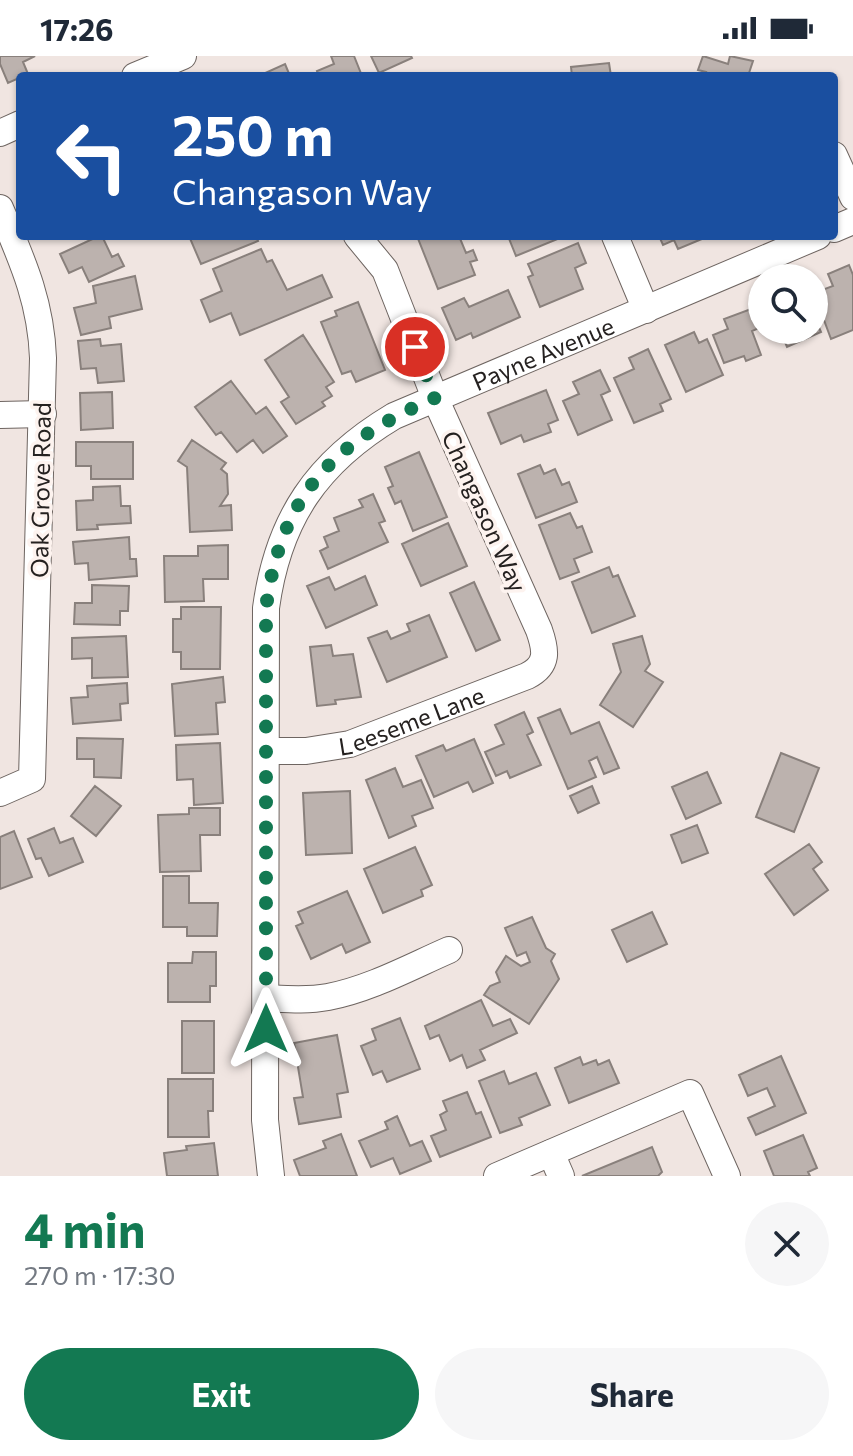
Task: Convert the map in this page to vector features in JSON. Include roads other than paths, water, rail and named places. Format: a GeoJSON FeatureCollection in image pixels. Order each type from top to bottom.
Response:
{"type":"FeatureCollection","features":[{"type":"Feature","properties":{"kind":"street"},"geometry":{"type":"LineString","coordinates":[[145,72],[183,56]]}},
{"type":"Feature","properties":{"kind":"street"},"geometry":{"type":"LineString","coordinates":[[838,164],[853,197]]}},
{"type":"Feature","properties":{"kind":"street","name":"Oak Grove Road"},"geometry":{"type":"LineString","coordinates":[[0,208],[24,265],[42,324],[43,414],[32,779],[0,793]]}},
{"type":"Feature","properties":{"kind":"street","name":"Changason Way"},"geometry":{"type":"LineString","coordinates":[[360,240],[385,270],[435,398],[539,630],[546,651],[544,659]]}},
{"type":"Feature","properties":{"kind":"street"},"geometry":{"type":"LineString","coordinates":[[617,240],[646,310]]}},
{"type":"Feature","properties":{"kind":"street","name":"Payne Avenue"},"geometry":{"type":"LineString","coordinates":[[271,1176],[265,1120],[266,608],[276,557],[288,524],[321,473],[344,450],[394,416],[809,240]]}},
{"type":"Feature","properties":{"kind":"street"},"geometry":{"type":"LineString","coordinates":[[0,415],[43,414]]}},
{"type":"Feature","properties":{"kind":"street","name":"Leeseme Lane"},"geometry":{"type":"LineString","coordinates":[[266,751],[306,751],[350,744],[527,676],[535,672],[544,659]]}},
{"type":"Feature","properties":{"kind":"street"},"geometry":{"type":"LineString","coordinates":[[266,998],[325,998],[353,991],[449,950]]}},
{"type":"Feature","properties":{"kind":"street"},"geometry":{"type":"LineString","coordinates":[[497,1176],[556,1164],[690,1093],[727,1176]]}}]}
